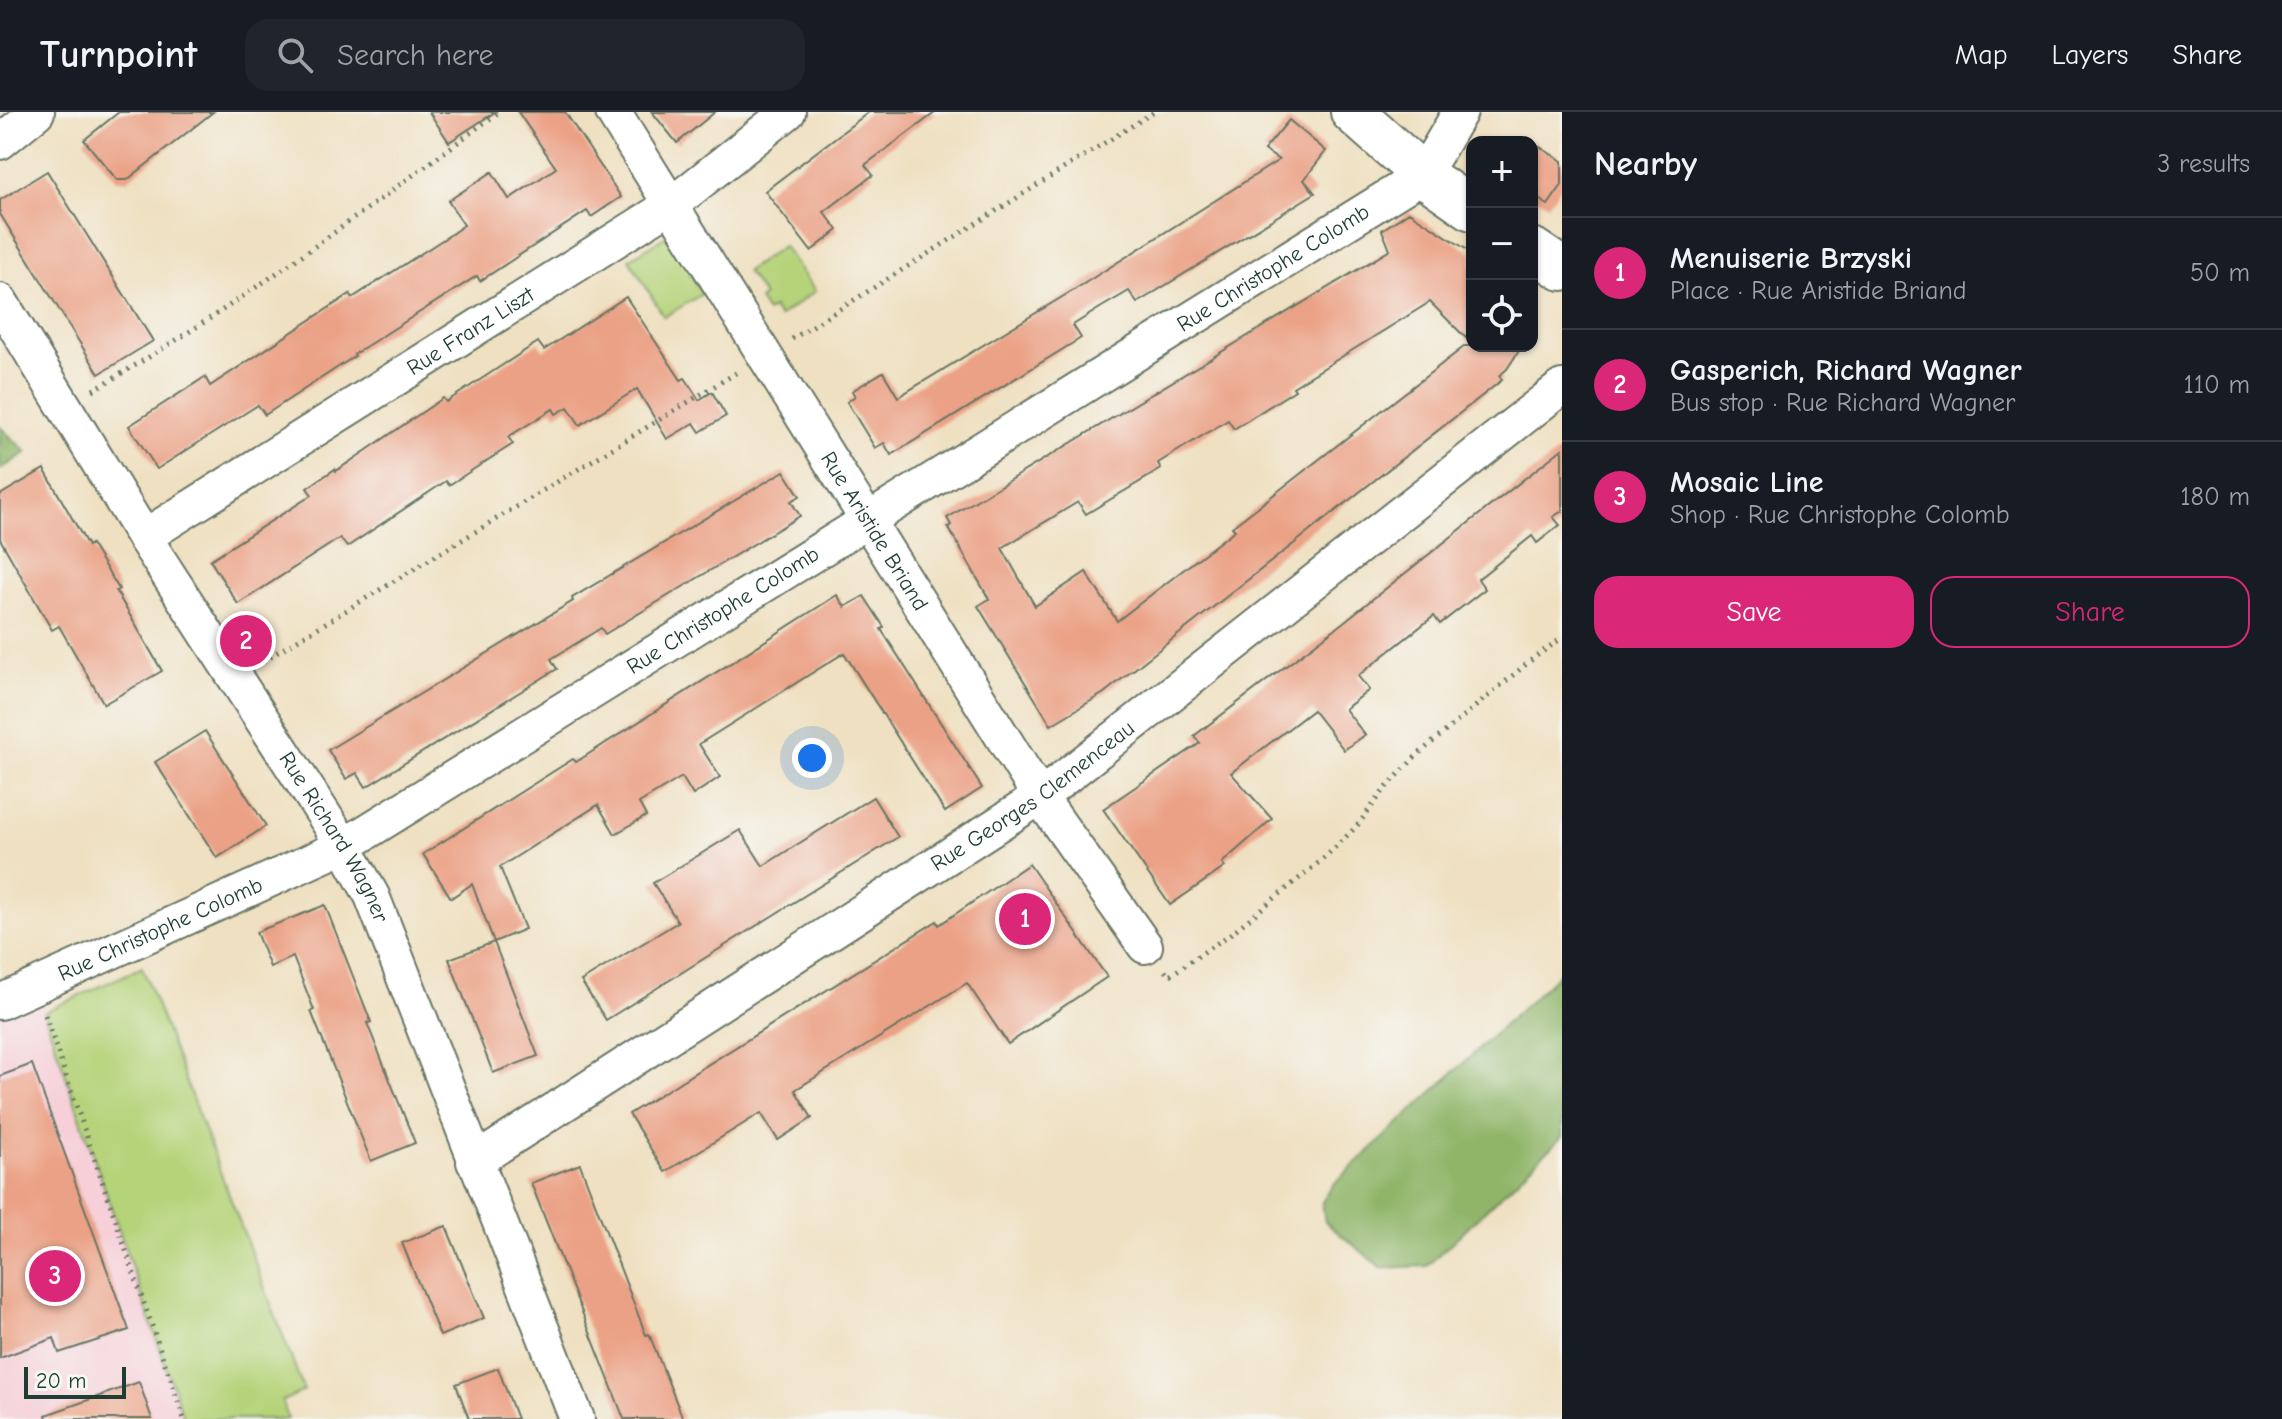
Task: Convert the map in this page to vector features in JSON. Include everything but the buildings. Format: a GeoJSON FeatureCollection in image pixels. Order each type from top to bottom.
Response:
{"type":"FeatureCollection","features":[{"type":"Feature","properties":{"kind":"street"},"geometry":{"type":"LineString","coordinates":[[0,142],[37,112]]}},
{"type":"Feature","properties":{"kind":"street","name":"Rue Aristide Briand"},"geometry":{"type":"LineString","coordinates":[[613,112],[1040,797],[1145,946]]}},
{"type":"Feature","properties":{"kind":"street","name":"Rue Franz Liszt"},"geometry":{"type":"LineString","coordinates":[[144,537],[671,205],[788,112]]}},
{"type":"Feature","properties":{"kind":"street"},"geometry":{"type":"LineString","coordinates":[[1352,112],[1423,175],[1471,208]]}},
{"type":"Feature","properties":{"kind":"street"},"geometry":{"type":"LineString","coordinates":[[1423,175],[1460,112]]}},
{"type":"Feature","properties":{"kind":"street","name":"Rue Christophe Colomb"},"geometry":{"type":"LineString","coordinates":[[0,1002],[344,846],[1423,175]]}},
{"type":"Feature","properties":{"kind":"street"},"geometry":{"type":"LineString","coordinates":[[1538,253],[1562,269]]}},
{"type":"Feature","properties":{"kind":"street","name":"Rue Richard Wagner"},"geometry":{"type":"LineString","coordinates":[[0,301],[144,537],[344,846],[372,896],[577,1419]]}},
{"type":"Feature","properties":{"kind":"street","name":"Rue Georges Clemenceau"},"geometry":{"type":"LineString","coordinates":[[474,1162],[1040,797],[1562,387]]}},
{"type":"Feature","properties":{"kind":"path"},"geometry":{"type":"LineString","coordinates":[[64,407],[152,357],[296,260],[499,112]]}},
{"type":"Feature","properties":{"kind":"path"},"geometry":{"type":"LineString","coordinates":[[219,650],[255,666],[765,356],[1154,112]]}},
{"type":"Feature","properties":{"kind":"path"},"geometry":{"type":"LineString","coordinates":[[1145,946],[1169,976],[1229,935],[1322,860],[1357,826],[1385,789],[1417,755],[1562,638]]}},
{"type":"Feature","properties":{"kind":"path"},"geometry":{"type":"LineString","coordinates":[[44,1012],[184,1419]]}},
{"type":"Feature","properties":{"kind":"shaded area"},"geometry":{"type":"Polygon","coordinates":[[[30,969],[184,1419],[0,1419],[0,980],[30,969]]]}},
{"type":"Feature","properties":{"kind":"green space"},"geometry":{"type":"Polygon","coordinates":[[[670,234],[702,294],[664,317],[629,259],[670,234]]]}},
{"type":"Feature","properties":{"kind":"green space"},"geometry":{"type":"Polygon","coordinates":[[[783,246],[815,291],[779,317],[773,308],[767,312],[759,300],[764,296],[746,271],[783,246]]]}},
{"type":"Feature","properties":{"kind":"green space"},"geometry":{"type":"Polygon","coordinates":[[[0,427],[27,452],[0,470],[0,427]]]}},
{"type":"Feature","properties":{"kind":"green space"},"geometry":{"type":"Polygon","coordinates":[[[142,967],[304,1391],[282,1401],[288,1419],[184,1419],[44,1012],[142,967]]]}},
{"type":"Feature","properties":{"kind":"green space"},"geometry":{"type":"Polygon","coordinates":[[[1562,971],[1562,1137],[1427,1266],[1382,1268],[1325,1222],[1322,1202],[1334,1184],[1562,971]]]}},
{"type":"Feature","properties":{"kind":"place","name":"Gasperich, Richard Wagner"},"geometry":{"type":"Point","coordinates":[246,641]}},
{"type":"Feature","properties":{"kind":"place","name":"Menuiserie Brzyski"},"geometry":{"type":"Point","coordinates":[1025,919]}},
{"type":"Feature","properties":{"kind":"place","name":"Mosaic Line"},"geometry":{"type":"Point","coordinates":[55,1276]}}]}
